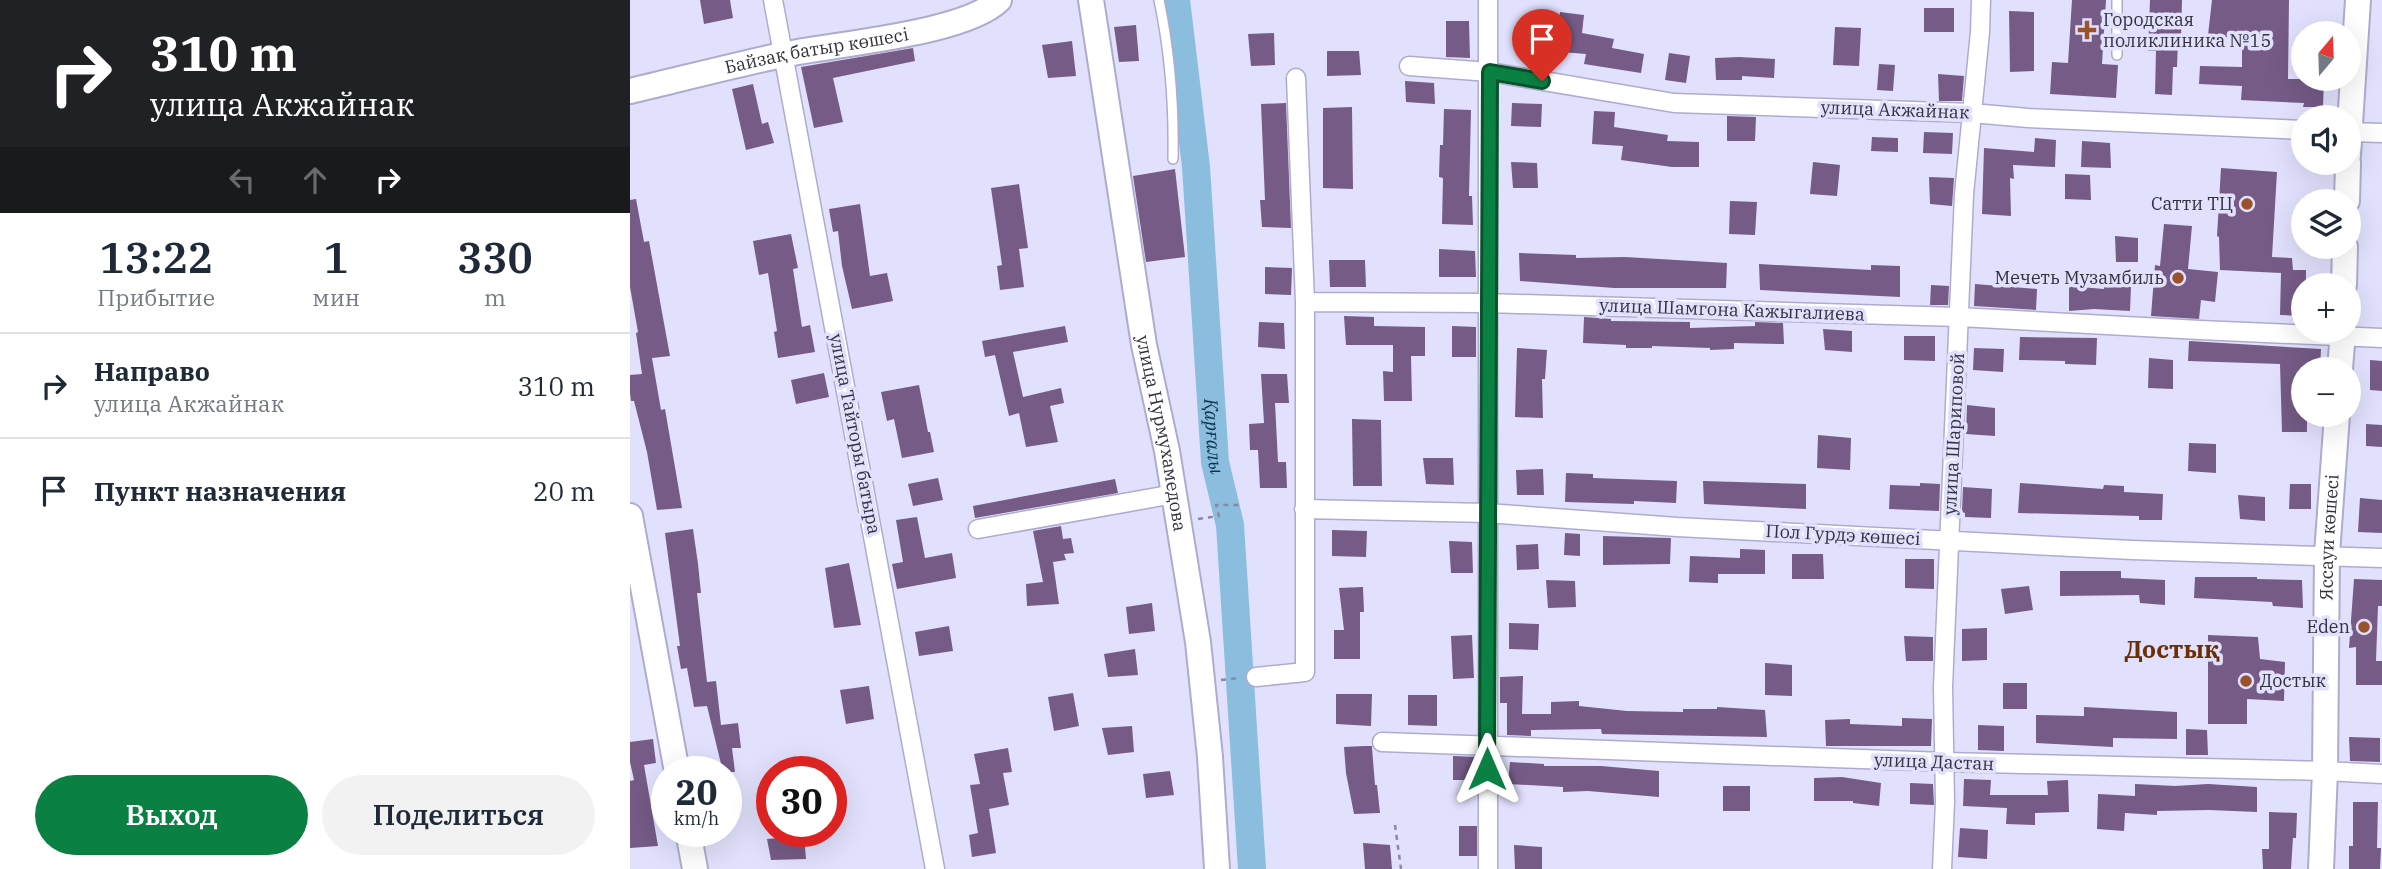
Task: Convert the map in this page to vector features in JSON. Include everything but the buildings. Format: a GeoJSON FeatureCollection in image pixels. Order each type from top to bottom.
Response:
{"type":"FeatureCollection","features":[{"type":"Feature","properties":{"kind":"street","name":"улица Тайторы батыра"},"geometry":{"type":"LineString","coordinates":[[773,0],[936,869]]}},
{"type":"Feature","properties":{"kind":"street","name":"Байзақ батыр көшесі"},"geometry":{"type":"LineString","coordinates":[[630,91],[784,55],[967,19],[999,0]]}},
{"type":"Feature","properties":{"kind":"street","name":"улица Нурмухамедова"},"geometry":{"type":"LineString","coordinates":[[1091,0],[1144,345],[1167,451],[1198,642],[1210,757],[1217,869]]}},
{"type":"Feature","properties":{"kind":"street"},"geometry":{"type":"LineString","coordinates":[[1488,0],[1488,869]]}},
{"type":"Feature","properties":{"kind":"street","name":"улица Шариповой"},"geometry":{"type":"LineString","coordinates":[[1942,869],[1943,687],[1964,194],[1981,0]]}},
{"type":"Feature","properties":{"kind":"street"},"geometry":{"type":"LineString","coordinates":[[2351,105],[2358,0]]}},
{"type":"Feature","properties":{"kind":"street","name":"улица Акжайнак"},"geometry":{"type":"LineString","coordinates":[[1409,66],[1490,72],[1674,103],[1972,113],[2028,118],[2291,129]]}},
{"type":"Feature","properties":{"kind":"street"},"geometry":{"type":"LineString","coordinates":[[1256,677],[1305,672],[1305,302],[1296,78]]}},
{"type":"Feature","properties":{"kind":"street"},"geometry":{"type":"LineString","coordinates":[[2361,132],[2382,133]]}},
{"type":"Feature","properties":{"kind":"street","name":"улица Шамгона Кажыгалиева"},"geometry":{"type":"LineString","coordinates":[[1305,302],[1487,303],[1959,317],[2200,330],[2291,332]]}},
{"type":"Feature","properties":{"kind":"street","name":"улица Шамгона Кажыгалиева"},"geometry":{"type":"LineString","coordinates":[[2361,335],[2382,338]]}},
{"type":"Feature","properties":{"kind":"street","name":"Яссауи көшесі"},"geometry":{"type":"LineString","coordinates":[[2321,869],[2325,771],[2326,554],[2336,427]]}},
{"type":"Feature","properties":{"kind":"street"},"geometry":{"type":"LineString","coordinates":[[978,530],[1174,495]]}},
{"type":"Feature","properties":{"kind":"street","name":"Пол Гурдэ көшесі"},"geometry":{"type":"LineString","coordinates":[[1304,509],[1487,513],[1677,527],[2132,550],[2326,554],[2382,558]]}},
{"type":"Feature","properties":{"kind":"street"},"geometry":{"type":"LineString","coordinates":[[630,516],[674,756]]}},
{"type":"Feature","properties":{"kind":"street","name":"улица Дастан"},"geometry":{"type":"LineString","coordinates":[[1382,742],[2382,774]]}},
{"type":"Feature","properties":{"kind":"street"},"geometry":{"type":"LineString","coordinates":[[691,847],[695,869]]}},
{"type":"Feature","properties":{"kind":"lane"},"geometry":{"type":"LineString","coordinates":[[1159,0],[1174,113],[1173,159]]}},
{"type":"Feature","properties":{"kind":"lane"},"geometry":{"type":"LineString","coordinates":[[2116,55],[2117,0]]}},
{"type":"Feature","properties":{"kind":"path"},"geometry":{"type":"LineString","coordinates":[[1188,520],[1219,516],[1216,505],[1240,505]]}},
{"type":"Feature","properties":{"kind":"path"},"geometry":{"type":"LineString","coordinates":[[1395,825],[1401,869]]}},
{"type":"Feature","properties":{"kind":"waterway","name":"Қарғалы"},"geometry":{"type":"LineString","coordinates":[[1176,0],[1196,167],[1215,462],[1230,525],[1252,869]]}},
{"type":"Feature","properties":{"kind":"place","name":"Городская поликлиника №15"},"geometry":{"type":"Point","coordinates":[2087,30]}},
{"type":"Feature","properties":{"kind":"place","name":"Сатти ТЦ"},"geometry":{"type":"Point","coordinates":[2247,204]}},
{"type":"Feature","properties":{"kind":"place","name":"Мечеть Музамбиль"},"geometry":{"type":"Point","coordinates":[2178,278]}},
{"type":"Feature","properties":{"kind":"place","name":"Eden"},"geometry":{"type":"Point","coordinates":[2364,627]}},
{"type":"Feature","properties":{"kind":"place","name":"Достык"},"geometry":{"type":"Point","coordinates":[2246,681]}},
{"type":"Feature","properties":{"kind":"district","name":"Достық"},"geometry":{"type":"Point","coordinates":[2172,650]}},
{"type":"Feature","properties":{"kind":"route"},"geometry":{"type":"LineString","coordinates":[[1487,769],[1490,72],[1542,81]]}}]}
